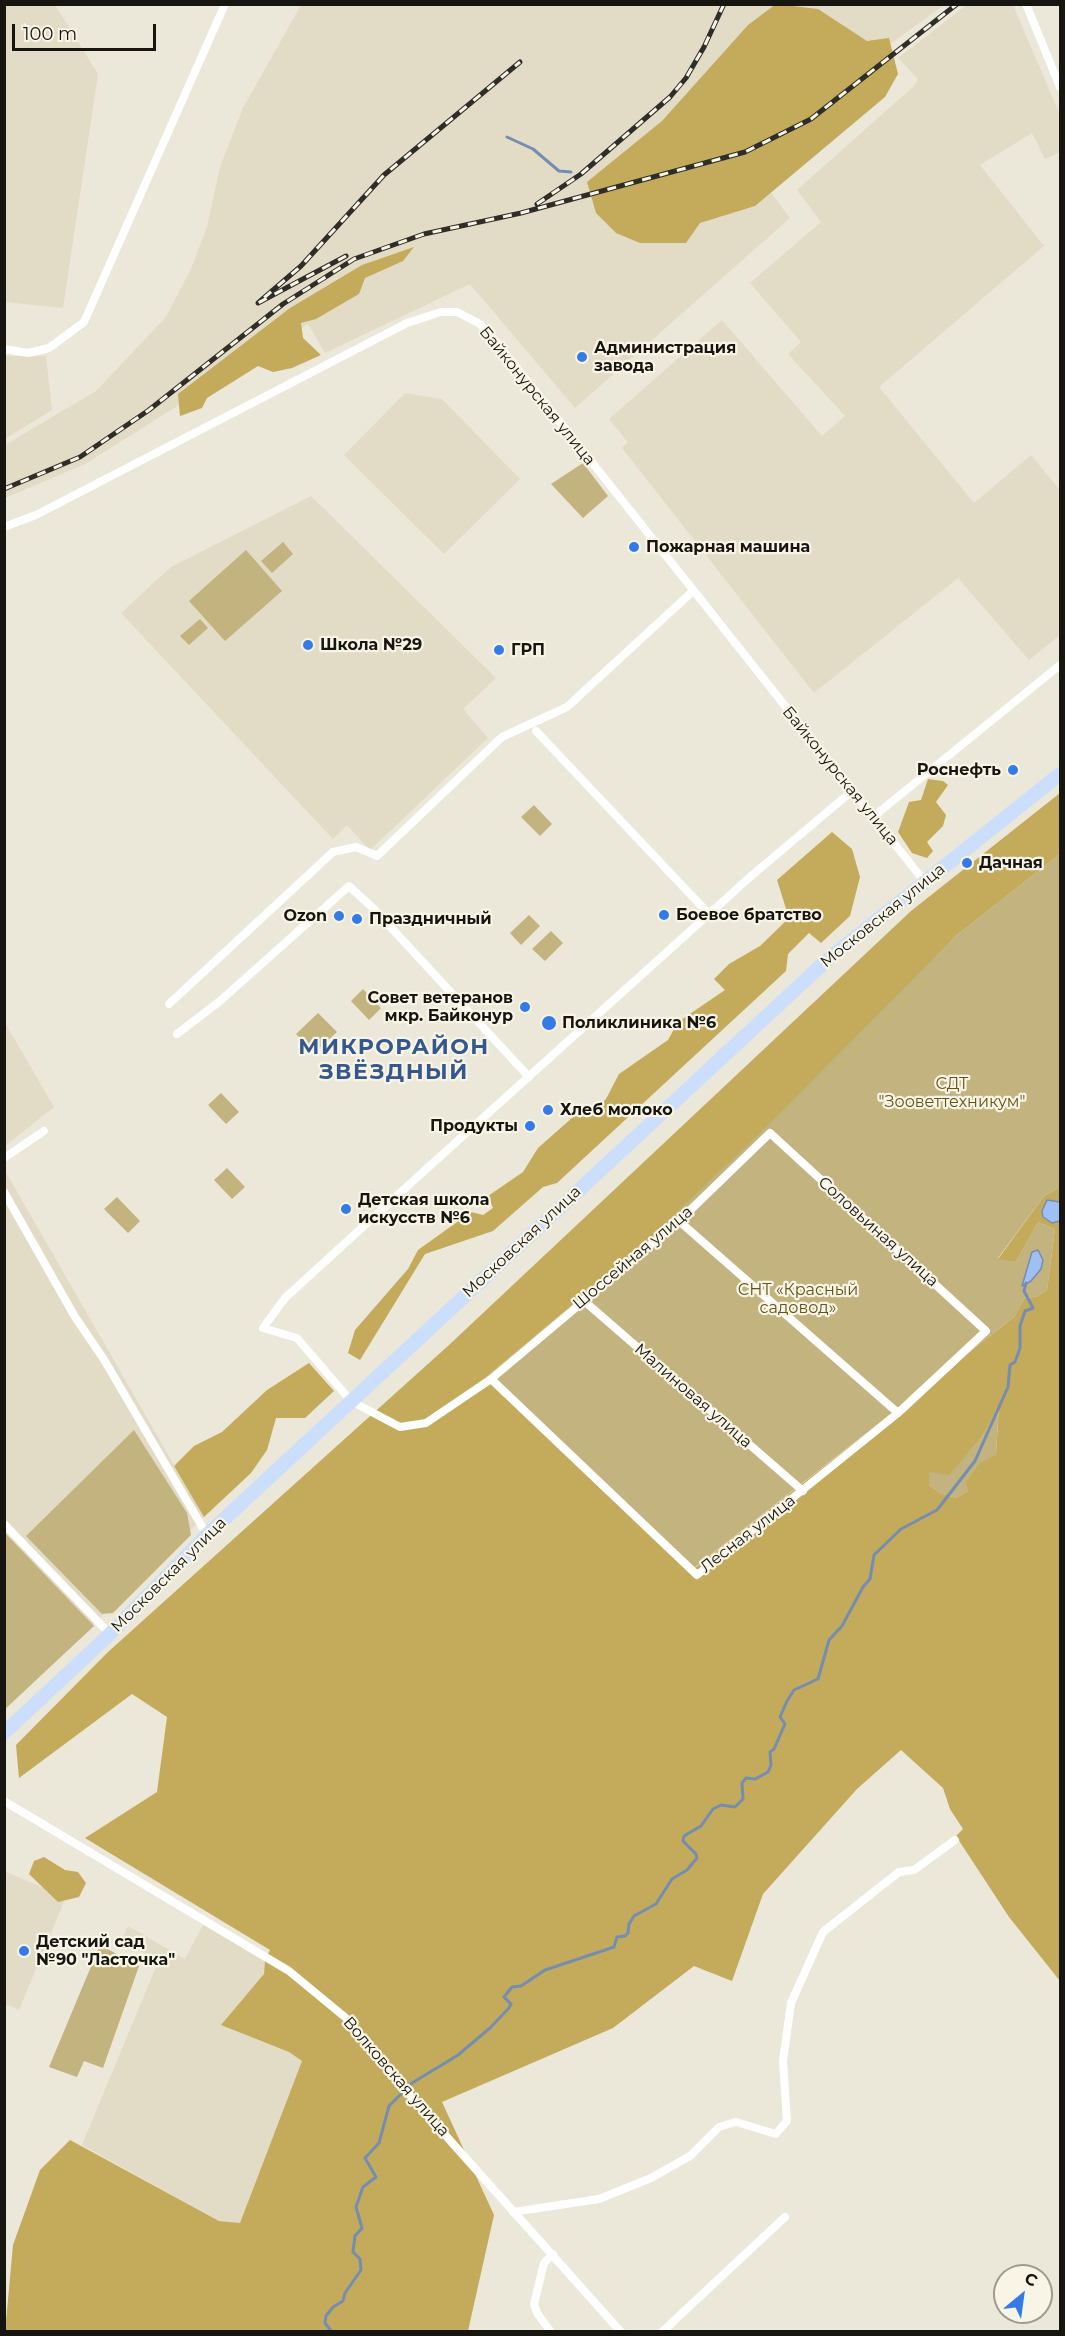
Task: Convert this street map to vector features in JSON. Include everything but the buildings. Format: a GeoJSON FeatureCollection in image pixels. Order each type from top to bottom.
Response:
{"type":"FeatureCollection","features":[{"type":"Feature","properties":{"kind":"main road","name":"Московская улица"},"geometry":{"type":"LineString","coordinates":[[4,1732],[110,1634],[207,1535],[826,961],[1060,774]]}},
{"type":"Feature","properties":{"kind":"street"},"geometry":{"type":"LineString","coordinates":[[4,349],[28,352],[49,348],[84,322],[225,4]]}},
{"type":"Feature","properties":{"kind":"street"},"geometry":{"type":"LineString","coordinates":[[1026,4],[1060,87]]}},
{"type":"Feature","properties":{"kind":"street","name":"Байконурская улица"},"geometry":{"type":"LineString","coordinates":[[4,527],[36,514],[407,323],[441,312],[457,312],[480,324],[498,344],[924,881]]}},
{"type":"Feature","properties":{"kind":"street"},"geometry":{"type":"LineString","coordinates":[[169,1004],[333,852],[356,847],[377,856],[502,737],[567,707],[693,591]]}},
{"type":"Feature","properties":{"kind":"street"},"geometry":{"type":"LineString","coordinates":[[873,817],[1060,665]]}},
{"type":"Feature","properties":{"kind":"street"},"geometry":{"type":"LineString","coordinates":[[536,731],[709,914]]}},
{"type":"Feature","properties":{"kind":"street"},"geometry":{"type":"LineString","coordinates":[[351,1401],[297,1338],[263,1329],[285,1298],[709,914],[852,791]]}},
{"type":"Feature","properties":{"kind":"street"},"geometry":{"type":"LineString","coordinates":[[177,1034],[220,1001],[349,886],[373,908],[529,1077]]}},
{"type":"Feature","properties":{"kind":"street"},"geometry":{"type":"LineString","coordinates":[[4,1158],[44,1131]]}},
{"type":"Feature","properties":{"kind":"street","name":"Шоссейная улица"},"geometry":{"type":"LineString","coordinates":[[351,1401],[400,1427],[426,1423],[490,1379],[680,1221],[770,1133]]}},
{"type":"Feature","properties":{"kind":"street","name":"Соловьиная улица"},"geometry":{"type":"LineString","coordinates":[[770,1133],[986,1331]]}},
{"type":"Feature","properties":{"kind":"street"},"geometry":{"type":"LineString","coordinates":[[4,1192],[75,1317],[103,1358],[207,1535]]}},
{"type":"Feature","properties":{"kind":"street"},"geometry":{"type":"LineString","coordinates":[[680,1221],[898,1413]]}},
{"type":"Feature","properties":{"kind":"street","name":"Малиновая улица"},"geometry":{"type":"LineString","coordinates":[[584,1300],[803,1491]]}},
{"type":"Feature","properties":{"kind":"street","name":"Лесная улица"},"geometry":{"type":"LineString","coordinates":[[490,1379],[697,1575],[898,1413],[986,1331]]}},
{"type":"Feature","properties":{"kind":"street"},"geometry":{"type":"LineString","coordinates":[[4,1524],[110,1634]]}},
{"type":"Feature","properties":{"kind":"street","name":"Волковская улица"},"geometry":{"type":"LineString","coordinates":[[4,1801],[290,1971],[346,2018],[410,2095],[621,2331]]}},
{"type":"Feature","properties":{"kind":"street"},"geometry":{"type":"LineString","coordinates":[[513,2212],[599,2199],[651,2178],[690,2156],[719,2127],[736,2122],[776,2134],[787,2121],[783,2061],[791,2003],[823,1932],[899,1872],[914,1870],[955,1840]]}},
{"type":"Feature","properties":{"kind":"street"},"geometry":{"type":"LineString","coordinates":[[662,2331],[785,2217]]}},
{"type":"Feature","properties":{"kind":"street"},"geometry":{"type":"LineString","coordinates":[[552,2331],[537,2313],[534,2304],[544,2263],[553,2254]]}},
{"type":"Feature","properties":{"kind":"shaded area"},"geometry":{"type":"Polygon","coordinates":[[[5,4],[55,5],[98,74],[63,308],[5,302],[5,4]]]}},
{"type":"Feature","properties":{"kind":"shaded area"},"geometry":{"type":"Polygon","coordinates":[[[776,4],[818,9],[867,41],[889,38],[898,74],[885,97],[755,206],[700,223],[686,243],[640,243],[616,233],[596,213],[587,182],[662,121],[748,25],[776,4]]]}},
{"type":"Feature","properties":{"kind":"shaded area"},"geometry":{"type":"Polygon","coordinates":[[[968,4],[1013,5],[1060,115],[1060,152],[1045,159],[1032,133],[980,165],[1044,246],[879,387],[974,503],[1031,455],[1060,490],[1060,635],[1029,660],[958,578],[814,693],[622,448],[628,442],[609,419],[722,320],[822,436],[845,416],[788,354],[801,342],[750,283],[821,222],[797,190],[914,86],[918,79],[898,58],[968,4]]]}},
{"type":"Feature","properties":{"kind":"shaded area"},"geometry":{"type":"Polygon","coordinates":[[[301,5],[944,5],[855,70],[760,178],[790,218],[575,408],[470,284],[325,353],[308,324],[85,464],[5,498],[5,445],[96,391],[165,318],[191,269],[207,227],[220,167],[243,108],[301,5]]]}},
{"type":"Feature","properties":{"kind":"shaded area"},"geometry":{"type":"Polygon","coordinates":[[[414,247],[403,261],[365,278],[359,294],[316,319],[301,323],[303,338],[321,355],[292,368],[273,372],[258,366],[207,398],[202,408],[180,416],[178,394],[290,308],[362,265],[414,247]]]}},
{"type":"Feature","properties":{"kind":"shaded area"},"geometry":{"type":"Polygon","coordinates":[[[4,356],[46,356],[52,410],[5,439],[4,356]]]}},
{"type":"Feature","properties":{"kind":"shaded area"},"geometry":{"type":"Polygon","coordinates":[[[405,393],[442,399],[520,479],[444,554],[344,455],[405,393]]]}},
{"type":"Feature","properties":{"kind":"shaded area","name":"Школа №29"},"geometry":{"type":"Polygon","coordinates":[[[311,496],[496,678],[463,709],[488,738],[370,850],[347,825],[333,839],[121,613],[171,567],[311,496]]]}},
{"type":"Feature","properties":{"kind":"shaded area"},"geometry":{"type":"Polygon","coordinates":[[[928,779],[943,781],[948,785],[936,802],[946,815],[943,826],[927,842],[933,851],[927,858],[912,853],[898,832],[909,802],[921,800],[928,779]]]}},
{"type":"Feature","properties":{"kind":"shaded area"},"geometry":{"type":"Polygon","coordinates":[[[1060,793],[1060,854],[957,935],[765,1128],[634,1253],[486,1377],[695,1568],[1014,1317],[1024,1299],[1038,1296],[1047,1290],[1055,1229],[1038,1222],[1016,1262],[998,1259],[1044,1196],[1060,1187],[1060,1202],[1047,1200],[1043,1217],[1052,1223],[1060,1221],[1060,1981],[1009,1917],[956,1836],[963,1829],[950,1809],[943,1788],[901,1750],[857,1789],[763,1894],[732,1981],[694,1966],[613,2028],[442,2102],[494,2215],[468,2331],[5,2332],[13,2245],[40,2170],[70,2140],[219,2221],[240,2223],[302,2061],[289,2052],[221,2025],[264,1974],[265,1960],[270,1950],[85,1838],[157,1792],[167,1717],[132,1694],[19,1778],[16,1745],[108,1652],[449,1345],[911,911],[1060,793]],[[999,1406],[981,1438],[949,1475],[929,1472],[929,1485],[940,1493],[956,1498],[968,1491],[966,1482],[980,1463],[996,1455],[999,1406]]]}},
{"type":"Feature","properties":{"kind":"shaded area"},"geometry":{"type":"Polygon","coordinates":[[[832,832],[852,849],[860,877],[850,916],[821,943],[809,933],[788,954],[786,971],[557,1183],[543,1187],[493,1231],[425,1254],[360,1360],[348,1353],[355,1330],[408,1269],[418,1250],[471,1212],[483,1215],[493,1208],[488,1196],[523,1172],[538,1148],[581,1110],[596,1109],[606,1099],[619,1074],[668,1040],[678,1022],[725,990],[714,979],[729,964],[760,946],[789,918],[777,880],[832,832]]]}},
{"type":"Feature","properties":{"kind":"shaded area"},"geometry":{"type":"Polygon","coordinates":[[[4,1021],[54,1107],[5,1146],[4,1146],[4,1021]]]}},
{"type":"Feature","properties":{"kind":"shaded area"},"geometry":{"type":"Polygon","coordinates":[[[4,1169],[204,1517],[5,1710],[4,1710],[4,1169]]]}},
{"type":"Feature","properties":{"kind":"shaded area"},"geometry":{"type":"Polygon","coordinates":[[[309,1363],[334,1391],[305,1418],[276,1418],[267,1450],[251,1473],[204,1517],[174,1466],[194,1446],[222,1432],[267,1390],[309,1363]]]}},
{"type":"Feature","properties":{"kind":"shaded area"},"geometry":{"type":"Polygon","coordinates":[[[44,1857],[65,1870],[78,1872],[86,1883],[79,1897],[58,1902],[29,1874],[34,1861],[44,1857]]]}},
{"type":"Feature","properties":{"kind":"shaded area","name":"Детский сад №90 \"Ласточка\""},"geometry":{"type":"Polygon","coordinates":[[[4,1871],[66,1897],[19,2010],[5,2004],[4,1871]]]}},
{"type":"Feature","properties":{"kind":"shaded area"},"geometry":{"type":"Polygon","coordinates":[[[203,1925],[265,1960],[264,1974],[289,2052],[302,2061],[240,2223],[219,2221],[82,2145],[158,1962],[122,1940],[128,1926],[185,1959],[203,1925]]]}},
{"type":"Feature","properties":{"kind":"green space"},"geometry":{"type":"Polygon","coordinates":[[[583,463],[608,496],[583,518],[551,484],[583,463]]]}},
{"type":"Feature","properties":{"kind":"green space"},"geometry":{"type":"Polygon","coordinates":[[[283,542],[293,554],[272,573],[261,561],[283,542]]]}},
{"type":"Feature","properties":{"kind":"green space"},"geometry":{"type":"Polygon","coordinates":[[[246,550],[282,591],[225,641],[189,601],[246,550]]]}},
{"type":"Feature","properties":{"kind":"green space"},"geometry":{"type":"Polygon","coordinates":[[[200,619],[208,628],[189,645],[180,636],[200,619]]]}},
{"type":"Feature","properties":{"kind":"green space"},"geometry":{"type":"Polygon","coordinates":[[[534,805],[552,824],[540,836],[521,817],[534,805]]]}},
{"type":"Feature","properties":{"kind":"green space","name":"СНТ «Красный садовод»"},"geometry":{"type":"Polygon","coordinates":[[[1060,854],[1060,1187],[1044,1196],[998,1258],[1016,1262],[1038,1222],[1055,1229],[1047,1290],[1038,1296],[1024,1299],[1014,1317],[694,1568],[486,1377],[634,1253],[957,935],[1060,854]]]}},
{"type":"Feature","properties":{"kind":"green space"},"geometry":{"type":"Polygon","coordinates":[[[529,915],[540,926],[521,945],[510,933],[529,915]]]}},
{"type":"Feature","properties":{"kind":"green space"},"geometry":{"type":"Polygon","coordinates":[[[551,931],[563,943],[545,961],[532,949],[551,931]]]}},
{"type":"Feature","properties":{"kind":"green space"},"geometry":{"type":"Polygon","coordinates":[[[363,989],[381,1008],[369,1020],[351,1001],[363,989]]]}},
{"type":"Feature","properties":{"kind":"green space"},"geometry":{"type":"Polygon","coordinates":[[[318,1013],[337,1032],[314,1053],[296,1034],[318,1013]]]}},
{"type":"Feature","properties":{"kind":"green space"},"geometry":{"type":"Polygon","coordinates":[[[221,1093],[239,1112],[226,1124],[208,1105],[221,1093]]]}},
{"type":"Feature","properties":{"kind":"green space"},"geometry":{"type":"Polygon","coordinates":[[[227,1168],[245,1187],[232,1199],[214,1180],[227,1168]]]}},
{"type":"Feature","properties":{"kind":"green space"},"geometry":{"type":"Polygon","coordinates":[[[117,1197],[140,1221],[128,1233],[104,1209],[117,1197]]]}},
{"type":"Feature","properties":{"kind":"green space"},"geometry":{"type":"Polygon","coordinates":[[[999,1404],[996,1455],[968,1491],[956,1498],[940,1493],[929,1485],[929,1472],[966,1455],[981,1438],[999,1404]]]}},
{"type":"Feature","properties":{"kind":"green space"},"geometry":{"type":"Polygon","coordinates":[[[134,1430],[187,1513],[191,1535],[113,1613],[102,1614],[26,1536],[134,1430]]]}},
{"type":"Feature","properties":{"kind":"green space"},"geometry":{"type":"Polygon","coordinates":[[[5,1533],[94,1626],[5,1709],[5,1533]]]}},
{"type":"Feature","properties":{"kind":"green space"},"geometry":{"type":"Polygon","coordinates":[[[100,1945],[139,1966],[103,2068],[84,2061],[77,2077],[49,2067],[100,1945]]]}},
{"type":"Feature","properties":{"kind":"water"},"geometry":{"type":"Polygon","coordinates":[[[1047,1200],[1060,1202],[1060,1221],[1052,1223],[1043,1217],[1042,1211],[1047,1200]]]}},
{"type":"Feature","properties":{"kind":"water"},"geometry":{"type":"Polygon","coordinates":[[[1038,1250],[1043,1260],[1041,1269],[1031,1281],[1022,1286],[1032,1252],[1038,1250]]]}},
{"type":"Feature","properties":{"kind":"waterway"},"geometry":{"type":"LineString","coordinates":[[507,137],[533,149],[559,171],[571,172]]}},
{"type":"Feature","properties":{"kind":"waterway"},"geometry":{"type":"LineString","coordinates":[[332,2332],[325,2323],[326,2316],[333,2307],[343,2301],[345,2293],[361,2270],[360,2259],[353,2252],[355,2236],[362,2228],[356,2207],[363,2187],[376,2177],[365,2158],[379,2143],[389,2106],[412,2083],[458,2055],[490,2028],[509,2008],[511,2004],[504,1997],[512,1987],[521,1986],[545,1970],[614,1947],[617,1937],[628,1933],[629,1924],[634,1916],[656,1904],[672,1879],[687,1870],[697,1858],[683,1841],[684,1836],[701,1826],[713,1809],[721,1805],[735,1807],[743,1799],[742,1783],[746,1778],[755,1779],[768,1772],[771,1765],[770,1752],[774,1749],[785,1724],[780,1717],[787,1701],[794,1690],[818,1679],[829,1640],[842,1626],[863,1587],[870,1579],[874,1555],[901,1529],[937,1510],[975,1461],[1008,1387],[1010,1365],[1015,1362],[1020,1348],[1020,1326],[1025,1311],[1033,1308],[1024,1291],[1026,1283]]}},
{"type":"Feature","properties":{"kind":"railway"},"geometry":{"type":"LineString","coordinates":[[537,204],[581,174],[670,97],[686,78],[704,47],[724,4]]}},
{"type":"Feature","properties":{"kind":"railway"},"geometry":{"type":"LineString","coordinates":[[4,489],[80,457],[149,410],[283,304],[354,259],[424,234],[521,213],[745,152],[811,119],[957,4]]}},
{"type":"Feature","properties":{"kind":"railway"},"geometry":{"type":"LineString","coordinates":[[346,256],[258,303],[301,266],[384,175],[520,62]]}},
{"type":"Feature","properties":{"kind":"place","name":"Администрация завода"},"geometry":{"type":"Point","coordinates":[582,357]}},
{"type":"Feature","properties":{"kind":"place","name":"Пожарная машина"},"geometry":{"type":"Point","coordinates":[634,547]}},
{"type":"Feature","properties":{"kind":"place","name":"Школа №29"},"geometry":{"type":"Point","coordinates":[308,645]}},
{"type":"Feature","properties":{"kind":"place","name":"ГРП"},"geometry":{"type":"Point","coordinates":[499,650]}},
{"type":"Feature","properties":{"kind":"place","name":"Роснефть"},"geometry":{"type":"Point","coordinates":[1013,770]}},
{"type":"Feature","properties":{"kind":"place","name":"Дачная"},"geometry":{"type":"Point","coordinates":[967,863]}},
{"type":"Feature","properties":{"kind":"place","name":"Боевое братство"},"geometry":{"type":"Point","coordinates":[664,915]}},
{"type":"Feature","properties":{"kind":"place","name":"Ozon"},"geometry":{"type":"Point","coordinates":[339,916]}},
{"type":"Feature","properties":{"kind":"place","name":"Праздничный"},"geometry":{"type":"Point","coordinates":[357,919]}},
{"type":"Feature","properties":{"kind":"place","name":"Совет ветеранов мкр. Байконур"},"geometry":{"type":"Point","coordinates":[525,1007]}},
{"type":"Feature","properties":{"kind":"place","name":"Поликлиника №6"},"geometry":{"type":"Point","coordinates":[549,1023]}},
{"type":"Feature","properties":{"kind":"place","name":"Хлеб молоко"},"geometry":{"type":"Point","coordinates":[548,1110]}},
{"type":"Feature","properties":{"kind":"place","name":"Продукты"},"geometry":{"type":"Point","coordinates":[530,1126]}},
{"type":"Feature","properties":{"kind":"place","name":"Детская школа искусств №6"},"geometry":{"type":"Point","coordinates":[346,1209]}},
{"type":"Feature","properties":{"kind":"place","name":"Детский сад №90 \"Ласточка\""},"geometry":{"type":"Point","coordinates":[24,1951]}},
{"type":"Feature","properties":{"kind":"district","name":"МИКРОРАЙОН ЗВЁЗДНЫЙ"},"geometry":{"type":"Point","coordinates":[394,1060]}},
{"type":"Feature","properties":{"kind":"park label","name":"СДТ \"Зооветтехникум\""},"geometry":{"type":"Point","coordinates":[952,1093]}}]}
